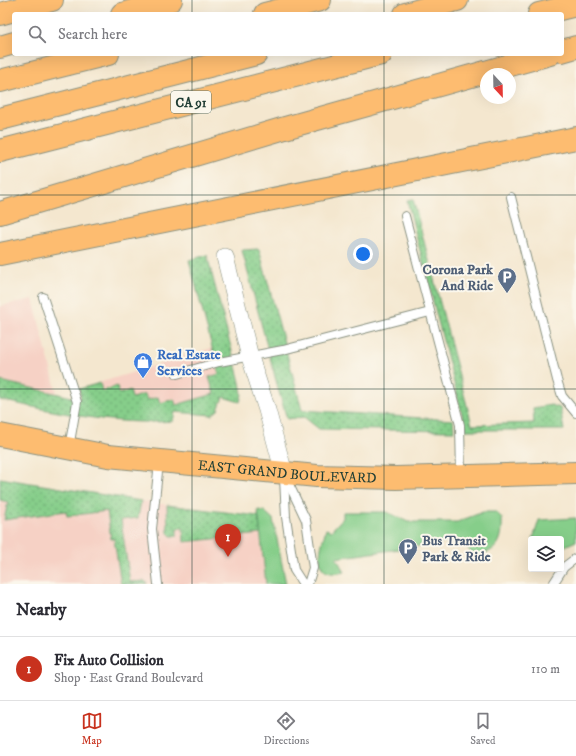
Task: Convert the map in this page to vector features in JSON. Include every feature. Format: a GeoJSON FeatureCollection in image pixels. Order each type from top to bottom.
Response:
{"type":"FeatureCollection","features":[{"type":"Feature","properties":{"kind":"main road"},"geometry":{"type":"LineString","coordinates":[[0,14],[52,0]]}},
{"type":"Feature","properties":{"kind":"main road"},"geometry":{"type":"LineString","coordinates":[[129,12],[172,0]]}},
{"type":"Feature","properties":{"kind":"main road"},"geometry":{"type":"LineString","coordinates":[[273,12],[320,0]]}},
{"type":"Feature","properties":{"kind":"main road"},"geometry":{"type":"LineString","coordinates":[[412,12],[457,0]]}},
{"type":"Feature","properties":{"kind":"main road"},"geometry":{"type":"LineString","coordinates":[[547,12],[576,5]]}},
{"type":"Feature","properties":{"kind":"main road"},"geometry":{"type":"LineString","coordinates":[[0,47],[12,44]]}},
{"type":"Feature","properties":{"kind":"main road"},"geometry":{"type":"LineString","coordinates":[[564,50],[576,47]]}},
{"type":"Feature","properties":{"kind":"main road"},"geometry":{"type":"LineString","coordinates":[[0,81],[100,56]]}},
{"type":"Feature","properties":{"kind":"main road"},"geometry":{"type":"LineString","coordinates":[[0,120],[248,56]]}},
{"type":"Feature","properties":{"kind":"main road","name":"CA 91"},"geometry":{"type":"LineString","coordinates":[[0,151],[373,56]]}},
{"type":"Feature","properties":{"kind":"main road"},"geometry":{"type":"LineString","coordinates":[[0,213],[285,128],[543,56]]}},
{"type":"Feature","properties":{"kind":"main road"},"geometry":{"type":"LineString","coordinates":[[0,254],[576,138]]}},
{"type":"Feature","properties":{"kind":"main road","name":"EAST GRAND BOULEVARD"},"geometry":{"type":"LineString","coordinates":[[0,435],[108,456],[346,478],[462,477],[576,473]]}},
{"type":"Feature","properties":{"kind":"street"},"geometry":{"type":"LineString","coordinates":[[225,257],[250,357],[267,410],[284,473]]}},
{"type":"Feature","properties":{"kind":"lane"},"geometry":{"type":"LineString","coordinates":[[511,197],[557,380],[562,396],[576,413]]}},
{"type":"Feature","properties":{"kind":"lane"},"geometry":{"type":"LineString","coordinates":[[405,216],[460,425],[462,477]]}},
{"type":"Feature","properties":{"kind":"lane"},"geometry":{"type":"LineString","coordinates":[[43,297],[77,402],[69,448]]}},
{"type":"Feature","properties":{"kind":"lane"},"geometry":{"type":"LineString","coordinates":[[177,374],[219,362],[250,357],[430,312]]}},
{"type":"Feature","properties":{"kind":"lane"},"geometry":{"type":"LineString","coordinates":[[158,584],[152,529],[159,461]]}},
{"type":"Feature","properties":{"kind":"lane"},"geometry":{"type":"LineString","coordinates":[[284,473],[286,517],[294,570],[303,584]]}},
{"type":"Feature","properties":{"kind":"lane"},"geometry":{"type":"LineString","coordinates":[[284,473],[306,520],[313,568],[308,584]]}},
{"type":"Feature","properties":{"kind":"lane"},"geometry":{"type":"LineString","coordinates":[[552,584],[564,567],[576,558]]}},
{"type":"Feature","properties":{"kind":"shaded area"},"geometry":{"type":"Polygon","coordinates":[[[33,299],[57,393],[0,381],[0,306],[33,299]]]}},
{"type":"Feature","properties":{"kind":"shaded area"},"geometry":{"type":"Polygon","coordinates":[[[212,348],[223,389],[223,400],[218,410],[212,415],[79,389],[212,348]]]}},
{"type":"Feature","properties":{"kind":"shaded area"},"geometry":{"type":"Polygon","coordinates":[[[0,478],[154,503],[258,516],[266,584],[0,584],[0,478]]]}},
{"type":"Feature","properties":{"kind":"green space"},"geometry":{"type":"Polygon","coordinates":[[[413,199],[472,425],[534,423],[533,408],[551,405],[560,408],[564,430],[466,430],[407,200],[413,199]]]}},
{"type":"Feature","properties":{"kind":"green space"},"geometry":{"type":"Polygon","coordinates":[[[259,249],[302,410],[453,420],[454,431],[319,429],[304,417],[287,419],[242,250],[259,249]]]}},
{"type":"Feature","properties":{"kind":"green space"},"geometry":{"type":"Polygon","coordinates":[[[207,255],[240,382],[242,394],[240,402],[223,397],[218,410],[212,415],[175,412],[173,421],[130,422],[86,417],[0,400],[0,381],[81,399],[79,389],[100,383],[102,391],[117,386],[119,394],[130,390],[132,398],[145,394],[147,400],[158,397],[160,403],[174,399],[176,405],[214,394],[209,377],[219,374],[189,260],[207,255]]]}},
{"type":"Feature","properties":{"kind":"green space"},"geometry":{"type":"Polygon","coordinates":[[[0,478],[141,501],[138,518],[121,520],[130,582],[145,581],[147,584],[121,584],[114,539],[111,539],[107,511],[67,516],[66,511],[4,520],[8,502],[0,500],[0,478]]]}},
{"type":"Feature","properties":{"kind":"green space"},"geometry":{"type":"Polygon","coordinates":[[[167,505],[258,516],[261,534],[184,542],[183,528],[177,528],[177,536],[171,536],[168,533],[167,505]]]}},
{"type":"Feature","properties":{"kind":"green space"},"geometry":{"type":"Polygon","coordinates":[[[258,510],[264,511],[273,519],[286,584],[266,584],[258,510]]]}},
{"type":"Feature","properties":{"kind":"green space"},"geometry":{"type":"Polygon","coordinates":[[[343,512],[387,512],[408,522],[457,522],[483,512],[496,512],[502,518],[502,526],[500,540],[494,549],[482,554],[474,556],[462,540],[336,558],[345,572],[326,572],[320,561],[320,554],[326,529],[331,531],[343,518],[343,512]]]}},
{"type":"Feature","properties":{"kind":"green space"},"geometry":{"type":"Polygon","coordinates":[[[576,518],[576,541],[564,547],[564,536],[534,536],[539,520],[576,518]]]}},
{"type":"Feature","properties":{"kind":"place","name":"Corona Park And Ride"},"geometry":{"type":"Point","coordinates":[507,294]}},
{"type":"Feature","properties":{"kind":"place","name":"Real Estate Services"},"geometry":{"type":"Point","coordinates":[143,379]}},
{"type":"Feature","properties":{"kind":"place","name":"Fix Auto Collision"},"geometry":{"type":"Point","coordinates":[228,557]}},
{"type":"Feature","properties":{"kind":"place","name":"Bus Transit Park & Ride"},"geometry":{"type":"Point","coordinates":[408,565]}}]}
